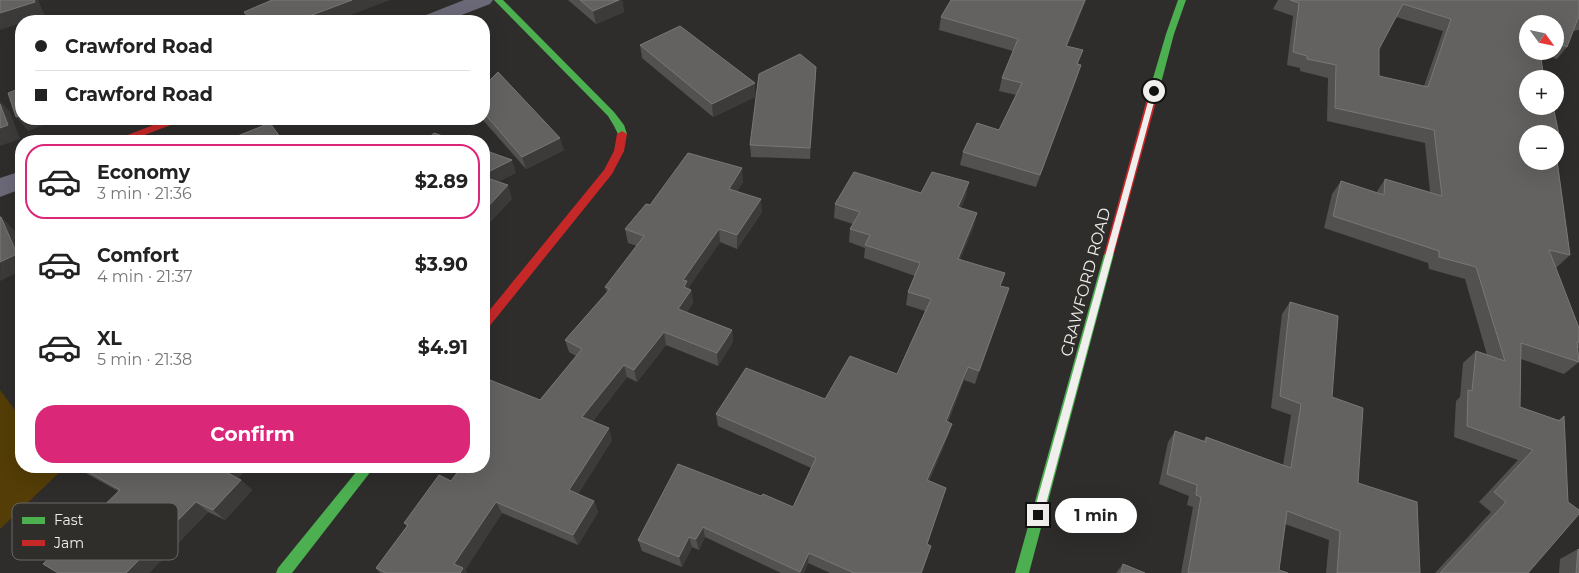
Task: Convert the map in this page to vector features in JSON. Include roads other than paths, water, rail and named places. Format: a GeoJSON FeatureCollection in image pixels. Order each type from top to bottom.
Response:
{"type":"FeatureCollection","features":[{"type":"Feature","properties":{"kind":"street"},"geometry":{"type":"LineString","coordinates":[[444,15],[483,0]]}},
{"type":"Feature","properties":{"kind":"street"},"geometry":{"type":"LineString","coordinates":[[490,318],[608,172],[619,150],[621,140],[620,127],[611,114],[498,0]]}},
{"type":"Feature","properties":{"kind":"street","name":"CRAWFORD ROAD"},"geometry":{"type":"LineString","coordinates":[[1022,573],[1167,43],[1182,0]]}},
{"type":"Feature","properties":{"kind":"street"},"geometry":{"type":"LineString","coordinates":[[136,135],[162,125]]}},
{"type":"Feature","properties":{"kind":"street"},"geometry":{"type":"LineString","coordinates":[[0,188],[15,182]]}},
{"type":"Feature","properties":{"kind":"street"},"geometry":{"type":"LineString","coordinates":[[283,573],[363,473]]}}]}
